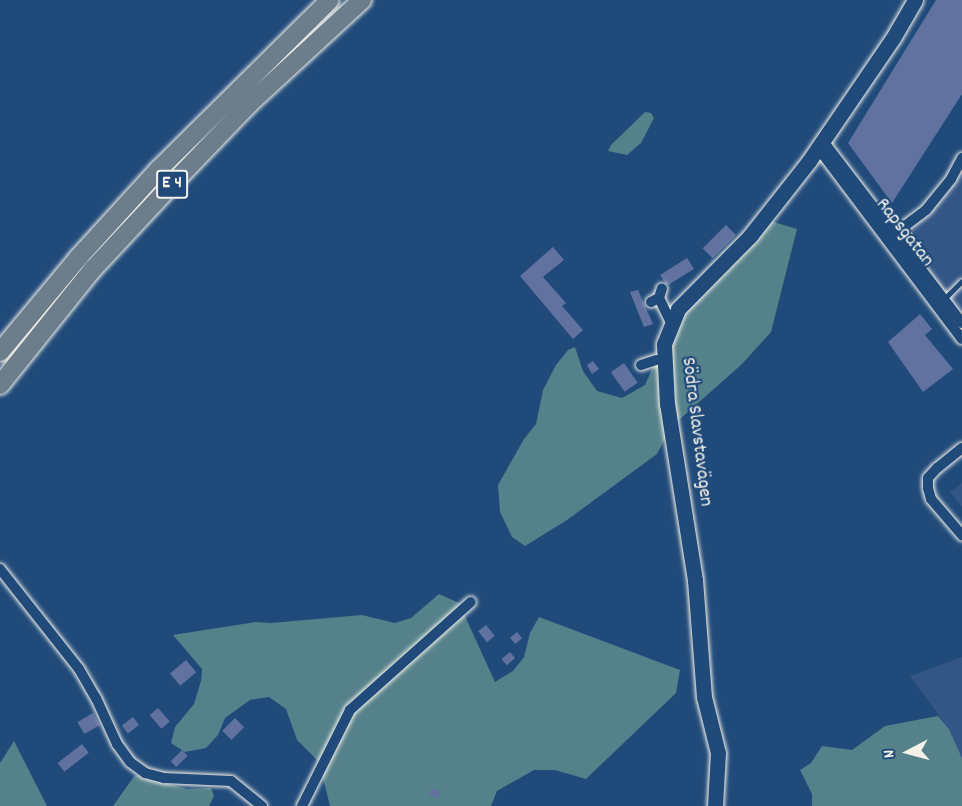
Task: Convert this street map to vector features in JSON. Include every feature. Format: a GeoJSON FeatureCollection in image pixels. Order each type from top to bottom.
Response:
{"type":"FeatureCollection","features":[{"type":"Feature","properties":{"kind":"highway","name":"E 4"},"geometry":{"type":"LineString","coordinates":[[0,352],[78,258],[159,169],[330,0]]}},
{"type":"Feature","properties":{"kind":"highway","name":"E 4"},"geometry":{"type":"LineString","coordinates":[[0,385],[93,269],[175,181],[249,104],[362,0]]}},
{"type":"Feature","properties":{"kind":"street","name":"Södra Slavstavägen"},"geometry":{"type":"LineString","coordinates":[[715,806],[718,753],[704,697],[695,580],[667,403],[664,344],[678,309],[750,236],[820,145],[894,38],[915,0]]}},
{"type":"Feature","properties":{"kind":"street","name":"Rapsgatan"},"geometry":{"type":"LineString","coordinates":[[820,145],[941,303],[962,339]]}},
{"type":"Feature","properties":{"kind":"street"},"geometry":{"type":"LineString","coordinates":[[890,238],[926,210],[951,179],[962,158]]}},
{"type":"Feature","properties":{"kind":"street"},"geometry":{"type":"LineString","coordinates":[[657,296],[672,325]]}},
{"type":"Feature","properties":{"kind":"street","name":"Rapsgatan"},"geometry":{"type":"LineString","coordinates":[[941,303],[962,323]]}},
{"type":"Feature","properties":{"kind":"street"},"geometry":{"type":"LineString","coordinates":[[641,364],[656,360]]}},
{"type":"Feature","properties":{"kind":"street"},"geometry":{"type":"LineString","coordinates":[[962,448],[928,478],[928,488],[931,499],[962,535]]}},
{"type":"Feature","properties":{"kind":"street"},"geometry":{"type":"LineString","coordinates":[[0,570],[85,677],[117,744],[130,762],[145,772],[164,778],[231,781],[262,806]]}},
{"type":"Feature","properties":{"kind":"street"},"geometry":{"type":"LineString","coordinates":[[302,806],[350,710],[471,602]]}},
{"type":"Feature","properties":{"kind":"lane"},"geometry":{"type":"LineString","coordinates":[[941,303],[962,281]]}},
{"type":"Feature","properties":{"kind":"shaded area"},"geometry":{"type":"Polygon","coordinates":[[[962,157],[962,325],[894,235],[926,210],[962,157]]]}},
{"type":"Feature","properties":{"kind":"shaded area"},"geometry":{"type":"Polygon","coordinates":[[[962,483],[962,507],[950,492],[962,483]]]}},
{"type":"Feature","properties":{"kind":"shaded area"},"geometry":{"type":"Polygon","coordinates":[[[962,657],[962,758],[949,729],[910,676],[962,657]]]}},
{"type":"Feature","properties":{"kind":"green space"},"geometry":{"type":"Polygon","coordinates":[[[645,112],[651,113],[654,118],[641,143],[627,155],[608,151],[611,145],[645,112]]]}},
{"type":"Feature","properties":{"kind":"green space"},"geometry":{"type":"Polygon","coordinates":[[[764,219],[797,229],[771,332],[742,364],[671,427],[657,454],[567,520],[525,546],[512,537],[500,512],[498,485],[524,439],[536,424],[543,390],[556,365],[568,350],[575,347],[583,371],[597,391],[622,398],[645,385],[678,309],[764,219]]]}},
{"type":"Feature","properties":{"kind":"green space"},"geometry":{"type":"Polygon","coordinates":[[[439,594],[459,603],[495,682],[513,671],[524,657],[530,633],[539,617],[680,670],[676,693],[586,779],[555,770],[534,770],[497,791],[491,806],[330,806],[319,762],[297,740],[286,709],[269,697],[250,700],[225,718],[218,735],[206,748],[185,752],[171,743],[175,727],[194,704],[202,669],[173,635],[256,622],[271,623],[362,615],[395,623],[411,618],[439,594]]]}},
{"type":"Feature","properties":{"kind":"green space"},"geometry":{"type":"Polygon","coordinates":[[[938,716],[949,729],[962,758],[962,806],[812,806],[812,794],[800,770],[811,763],[822,746],[852,750],[885,726],[938,716]]]}},
{"type":"Feature","properties":{"kind":"green space"},"geometry":{"type":"Polygon","coordinates":[[[14,741],[47,806],[0,806],[0,763],[14,741]]]}},
{"type":"Feature","properties":{"kind":"green space"},"geometry":{"type":"Polygon","coordinates":[[[135,775],[187,789],[211,788],[214,796],[209,806],[113,806],[135,775]]]}},
{"type":"Feature","properties":{"kind":"building"},"geometry":{"type":"Polygon","coordinates":[[[936,0],[962,0],[962,94],[892,203],[848,143],[936,0]]]}},
{"type":"Feature","properties":{"kind":"building"},"geometry":{"type":"Polygon","coordinates":[[[726,225],[736,235],[713,258],[703,248],[726,225]]]}},
{"type":"Feature","properties":{"kind":"building"},"geometry":{"type":"Polygon","coordinates":[[[553,247],[564,260],[543,277],[566,303],[562,306],[583,330],[573,339],[520,276],[553,247]]]}},
{"type":"Feature","properties":{"kind":"building"},"geometry":{"type":"Polygon","coordinates":[[[687,258],[694,269],[668,285],[660,275],[687,258]]]}},
{"type":"Feature","properties":{"kind":"building"},"geometry":{"type":"Polygon","coordinates":[[[638,290],[653,324],[644,327],[630,292],[638,290]]]}},
{"type":"Feature","properties":{"kind":"building"},"geometry":{"type":"Polygon","coordinates":[[[920,314],[932,329],[925,335],[953,369],[923,392],[888,342],[920,314]]]}},
{"type":"Feature","properties":{"kind":"building"},"geometry":{"type":"Polygon","coordinates":[[[593,361],[599,369],[592,374],[587,365],[593,361]]]}},
{"type":"Feature","properties":{"kind":"building"},"geometry":{"type":"Polygon","coordinates":[[[624,363],[638,383],[625,392],[611,372],[624,363]]]}},
{"type":"Feature","properties":{"kind":"building"},"geometry":{"type":"Polygon","coordinates":[[[486,625],[495,636],[487,642],[478,631],[486,625]]]}},
{"type":"Feature","properties":{"kind":"building"},"geometry":{"type":"Polygon","coordinates":[[[517,632],[522,638],[515,644],[510,638],[517,632]]]}},
{"type":"Feature","properties":{"kind":"building"},"geometry":{"type":"Polygon","coordinates":[[[510,652],[515,658],[507,665],[502,659],[510,652]]]}},
{"type":"Feature","properties":{"kind":"building"},"geometry":{"type":"Polygon","coordinates":[[[186,660],[196,672],[180,686],[170,673],[186,660]]]}},
{"type":"Feature","properties":{"kind":"building"},"geometry":{"type":"Polygon","coordinates":[[[158,708],[170,722],[162,729],[150,715],[158,708]]]}},
{"type":"Feature","properties":{"kind":"building"},"geometry":{"type":"Polygon","coordinates":[[[93,713],[100,725],[84,734],[77,722],[93,713]]]}},
{"type":"Feature","properties":{"kind":"building"},"geometry":{"type":"Polygon","coordinates":[[[133,717],[139,725],[128,733],[122,725],[133,717]]]}},
{"type":"Feature","properties":{"kind":"building"},"geometry":{"type":"Polygon","coordinates":[[[235,718],[244,727],[231,740],[222,731],[235,718]]]}},
{"type":"Feature","properties":{"kind":"building"},"geometry":{"type":"Polygon","coordinates":[[[82,744],[89,753],[64,772],[58,763],[82,744]]]}},
{"type":"Feature","properties":{"kind":"building"},"geometry":{"type":"Polygon","coordinates":[[[182,750],[188,756],[176,767],[171,761],[182,750]]]}},
{"type":"Feature","properties":{"kind":"building"},"geometry":{"type":"Polygon","coordinates":[[[432,788],[440,791],[438,799],[429,795],[432,788]]]}}]}
